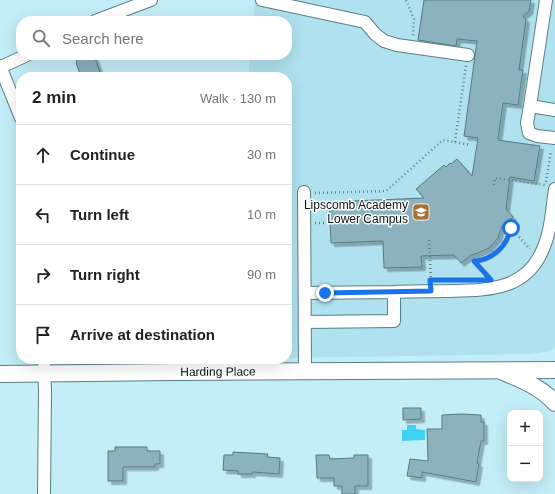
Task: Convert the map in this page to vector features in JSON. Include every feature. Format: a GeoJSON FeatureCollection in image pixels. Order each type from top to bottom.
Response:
{"type":"FeatureCollection","features":[{"type":"Feature","properties":{"kind":"main road","name":"Harding Place"},"geometry":{"type":"LineString","coordinates":[[0,374],[44,366],[305,371],[496,369],[555,370]]}},
{"type":"Feature","properties":{"kind":"main road"},"geometry":{"type":"LineString","coordinates":[[496,369],[528,382],[547,394],[555,403]]}},
{"type":"Feature","properties":{"kind":"street"},"geometry":{"type":"LineString","coordinates":[[108,16],[151,0]]}},
{"type":"Feature","properties":{"kind":"street"},"geometry":{"type":"LineString","coordinates":[[262,0],[365,22],[375,34],[384,40],[397,45],[468,55]]}},
{"type":"Feature","properties":{"kind":"street"},"geometry":{"type":"LineString","coordinates":[[546,0],[527,123],[529,133],[537,136],[555,138]]}},
{"type":"Feature","properties":{"kind":"street"},"geometry":{"type":"LineString","coordinates":[[16,60],[0,67],[16,106]]}},
{"type":"Feature","properties":{"kind":"street"},"geometry":{"type":"LineString","coordinates":[[530,106],[555,110]]}},
{"type":"Feature","properties":{"kind":"street"},"geometry":{"type":"LineString","coordinates":[[305,293],[394,292],[431,286],[489,290],[506,286],[523,276],[538,260],[543,250],[549,228],[549,188]]}},
{"type":"Feature","properties":{"kind":"street"},"geometry":{"type":"LineString","coordinates":[[304,192],[305,371]]}},
{"type":"Feature","properties":{"kind":"street"},"geometry":{"type":"LineString","coordinates":[[305,322],[394,321],[394,292]]}},
{"type":"Feature","properties":{"kind":"street"},"geometry":{"type":"LineString","coordinates":[[44,366],[44,494]]}},
{"type":"Feature","properties":{"kind":"path"},"geometry":{"type":"LineString","coordinates":[[406,0],[414,19],[411,47]]}},
{"type":"Feature","properties":{"kind":"path"},"geometry":{"type":"LineString","coordinates":[[455,142],[468,55]]}},
{"type":"Feature","properties":{"kind":"path"},"geometry":{"type":"LineString","coordinates":[[304,192],[386,191],[443,140],[471,145]]}},
{"type":"Feature","properties":{"kind":"path"},"geometry":{"type":"LineString","coordinates":[[494,185],[495,178],[549,188],[551,151]]}},
{"type":"Feature","properties":{"kind":"path"},"geometry":{"type":"LineString","coordinates":[[313,216],[313,224]]}},
{"type":"Feature","properties":{"kind":"path"},"geometry":{"type":"LineString","coordinates":[[483,280],[491,280],[474,261],[485,259],[497,253],[505,242],[511,228],[532,250],[534,243]]}},
{"type":"Feature","properties":{"kind":"path"},"geometry":{"type":"LineString","coordinates":[[430,240],[431,286]]}},
{"type":"Feature","properties":{"kind":"path"},"geometry":{"type":"LineString","coordinates":[[431,286],[438,280]]}},
{"type":"Feature","properties":{"kind":"shaded area","name":"Lipscomb Academy Lower Campus"},"geometry":{"type":"Polygon","coordinates":[[[255,0],[555,0],[555,346],[550,351],[530,354],[292,358],[292,72],[248,72],[250,60],[292,60],[292,16],[253,16],[255,0]]]}},
{"type":"Feature","properties":{"kind":"water"},"geometry":{"type":"Polygon","coordinates":[[[407,425],[416,425],[416,429],[425,430],[425,440],[402,441],[402,430],[407,430],[407,425]]]}},
{"type":"Feature","properties":{"kind":"building"},"geometry":{"type":"Polygon","coordinates":[[[424,0],[531,0],[529,11],[523,16],[526,20],[519,70],[523,70],[518,105],[503,103],[498,140],[540,146],[534,181],[510,177],[506,209],[513,217],[502,226],[498,238],[489,248],[471,255],[461,263],[454,255],[421,256],[422,267],[384,268],[383,241],[331,243],[329,202],[424,198],[416,189],[444,165],[446,167],[457,159],[472,176],[478,138],[464,136],[477,41],[457,39],[456,46],[418,40],[424,0]]]}},
{"type":"Feature","properties":{"kind":"building"},"geometry":{"type":"Polygon","coordinates":[[[76,60],[96,60],[100,72],[79,72],[76,60]]]}},
{"type":"Feature","properties":{"kind":"building"},"geometry":{"type":"Polygon","coordinates":[[[403,408],[421,408],[421,419],[403,420],[403,408]]]}},
{"type":"Feature","properties":{"kind":"building"},"geometry":{"type":"Polygon","coordinates":[[[442,415],[481,415],[481,422],[484,422],[484,441],[481,441],[477,463],[479,464],[476,482],[422,472],[422,478],[407,476],[410,459],[428,461],[427,429],[442,429],[442,415]]]}},
{"type":"Feature","properties":{"kind":"building"},"geometry":{"type":"Polygon","coordinates":[[[115,447],[147,447],[147,451],[160,451],[160,464],[155,464],[155,467],[123,467],[123,481],[108,481],[108,451],[115,451],[115,447]]]}},
{"type":"Feature","properties":{"kind":"building"},"geometry":{"type":"Polygon","coordinates":[[[233,452],[268,454],[267,457],[280,458],[279,474],[253,472],[252,474],[238,474],[238,471],[223,470],[224,455],[233,455],[233,452]]]}},
{"type":"Feature","properties":{"kind":"building"},"geometry":{"type":"Polygon","coordinates":[[[316,455],[329,455],[330,459],[354,458],[354,455],[368,455],[368,486],[355,486],[355,494],[342,494],[342,486],[334,486],[334,478],[317,478],[316,455]]]}},
{"type":"Feature","properties":{"kind":"place","name":"Lipscomb Academy Lower Campus"},"geometry":{"type":"Point","coordinates":[421,212]}},
{"type":"Feature","properties":{"kind":"route"},"geometry":{"type":"LineString","coordinates":[[325,293],[431,291],[430,280],[491,280],[474,261],[485,259],[497,253],[505,242],[511,228]]}}]}
